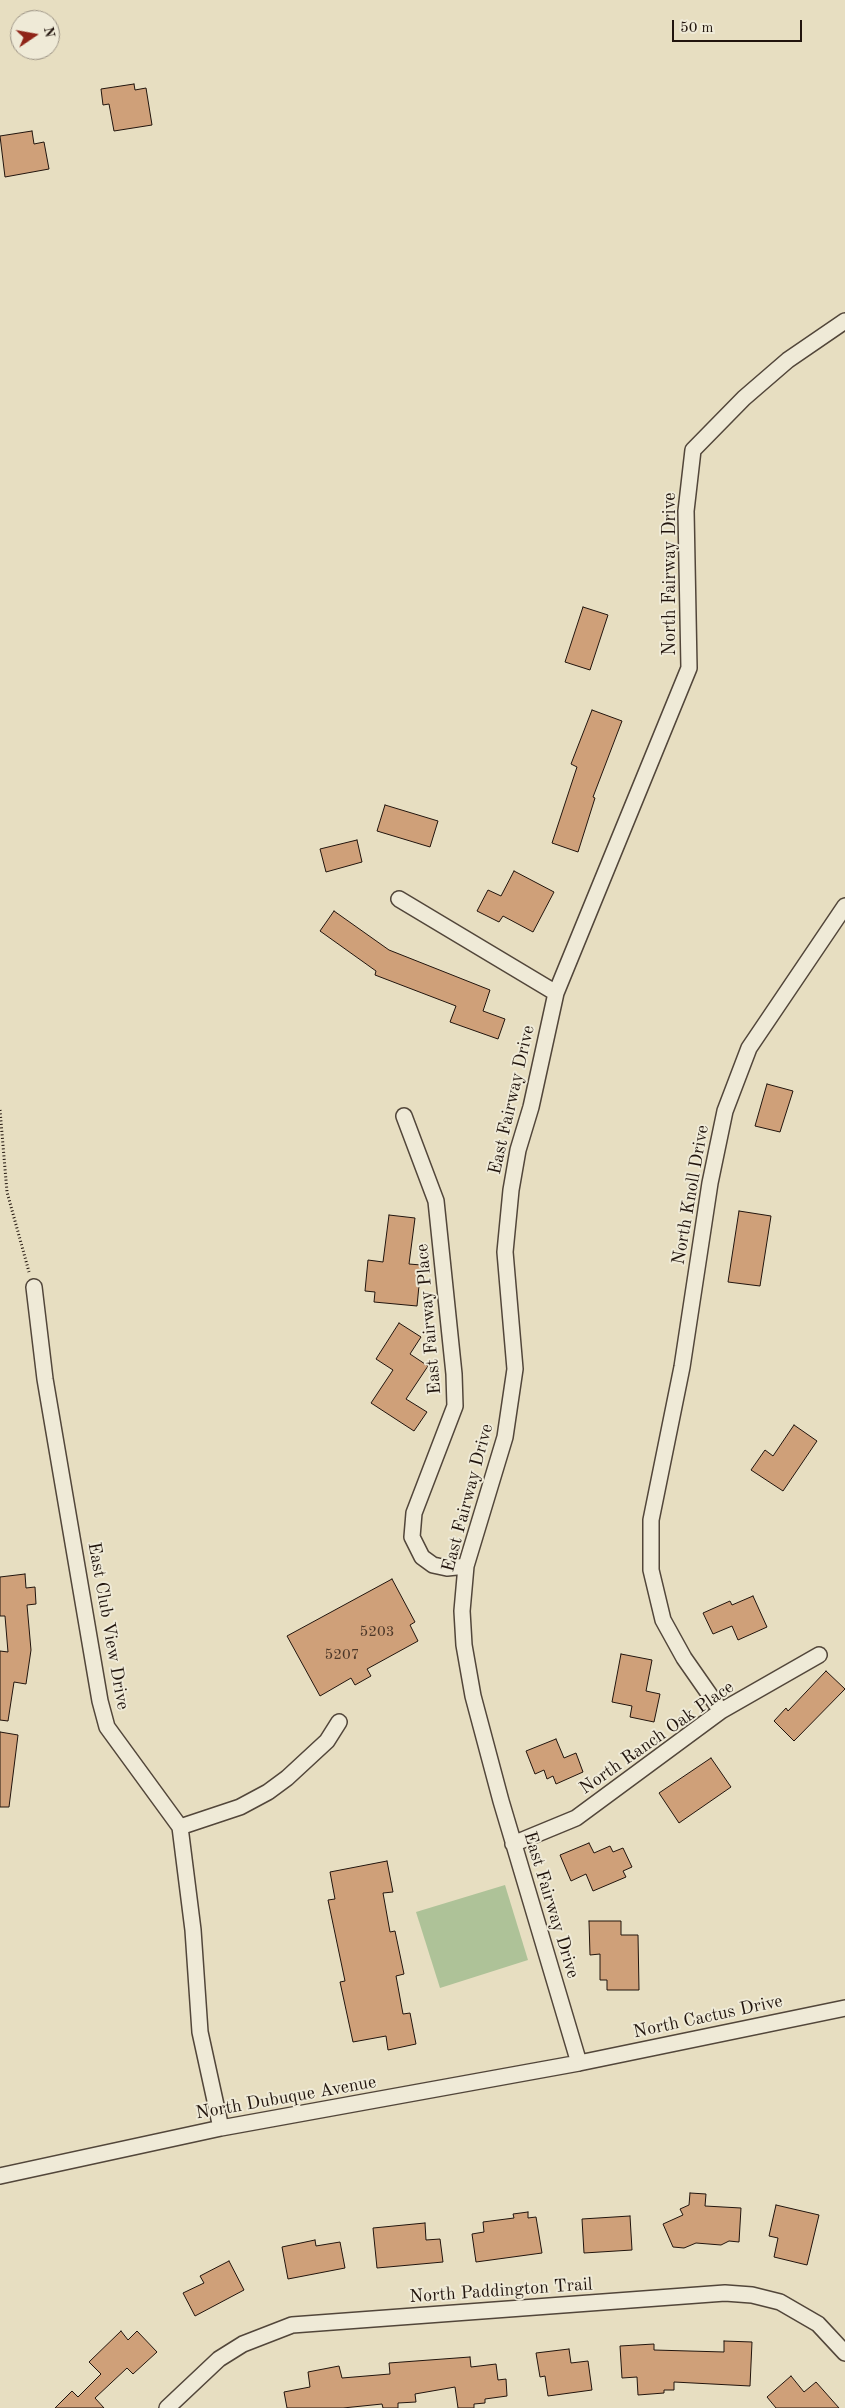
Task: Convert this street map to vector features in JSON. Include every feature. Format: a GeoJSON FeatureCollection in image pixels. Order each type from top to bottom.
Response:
{"type":"FeatureCollection","features":[{"type":"Feature","properties":{"kind":"street","name":"North Fairway Drive"},"geometry":{"type":"LineString","coordinates":[[556,993],[688,668],[686,510],[693,450],[744,398],[788,360],[845,321]]}},
{"type":"Feature","properties":{"kind":"street"},"geometry":{"type":"LineString","coordinates":[[399,899],[556,993]]}},
{"type":"Feature","properties":{"kind":"street","name":"North Knoll Drive"},"geometry":{"type":"LineString","coordinates":[[721,1711],[684,1658],[663,1620],[650,1570],[651,1520],[682,1367],[710,1183],[725,1111],[749,1048],[845,906]]}},
{"type":"Feature","properties":{"kind":"street","name":"East Fairway Drive"},"geometry":{"type":"LineString","coordinates":[[556,993],[531,1106],[518,1150],[511,1190],[505,1252],[514,1369],[510,1410],[505,1437],[466,1566],[462,1611],[464,1645],[473,1696],[513,1844],[579,2063]]}},
{"type":"Feature","properties":{"kind":"street","name":"East Fairway Place"},"geometry":{"type":"LineString","coordinates":[[404,1116],[436,1201],[454,1374],[455,1406],[414,1513],[412,1537],[422,1557],[433,1565],[447,1568],[466,1566]]}},
{"type":"Feature","properties":{"kind":"street","name":"East Club View Drive"},"geometry":{"type":"LineString","coordinates":[[34,1287],[45,1380],[100,1701],[107,1727],[180,1827],[193,1930],[200,2032],[221,2128]]}},
{"type":"Feature","properties":{"kind":"street","name":"North Ranch Oak Place"},"geometry":{"type":"LineString","coordinates":[[513,1844],[576,1818],[721,1711],[819,1655]]}},
{"type":"Feature","properties":{"kind":"street"},"geometry":{"type":"LineString","coordinates":[[180,1827],[240,1807],[268,1792],[287,1778],[327,1741],[339,1722]]}},
{"type":"Feature","properties":{"kind":"street","name":"North Cactus Drive"},"geometry":{"type":"LineString","coordinates":[[579,2063],[845,2008]]}},
{"type":"Feature","properties":{"kind":"street","name":"North Dubuque Avenue"},"geometry":{"type":"LineString","coordinates":[[0,2176],[221,2128],[579,2063]]}},
{"type":"Feature","properties":{"kind":"street","name":"North Paddington Trail"},"geometry":{"type":"LineString","coordinates":[[167,2408],[219,2359],[243,2344],[292,2325],[725,2293],[752,2295],[780,2302],[818,2324],[842,2343]]}},
{"type":"Feature","properties":{"kind":"path"},"geometry":{"type":"LineString","coordinates":[[0,1110],[7,1192],[22,1254],[34,1287]]}},
{"type":"Feature","properties":{"kind":"green space"},"geometry":{"type":"Polygon","coordinates":[[[505,1885],[528,1960],[440,1988],[416,1912],[505,1885]]]}},
{"type":"Feature","properties":{"kind":"building"},"geometry":{"type":"Polygon","coordinates":[[[134,84],[135,90],[146,88],[152,125],[114,131],[109,104],[103,105],[101,89],[134,84]]]}},
{"type":"Feature","properties":{"kind":"building"},"geometry":{"type":"Polygon","coordinates":[[[32,131],[34,144],[44,142],[49,169],[5,177],[0,136],[32,131]]]}},
{"type":"Feature","properties":{"kind":"building"},"geometry":{"type":"Polygon","coordinates":[[[583,607],[608,615],[590,670],[565,662],[583,607]]]}},
{"type":"Feature","properties":{"kind":"building"},"geometry":{"type":"Polygon","coordinates":[[[592,710],[622,721],[593,797],[595,798],[578,852],[552,843],[577,767],[571,764],[592,710]]]}},
{"type":"Feature","properties":{"kind":"building"},"geometry":{"type":"Polygon","coordinates":[[[385,805],[438,821],[430,847],[377,831],[385,805]]]}},
{"type":"Feature","properties":{"kind":"building"},"geometry":{"type":"Polygon","coordinates":[[[357,840],[362,862],[326,872],[320,849],[357,840]]]}},
{"type":"Feature","properties":{"kind":"building"},"geometry":{"type":"Polygon","coordinates":[[[514,871],[554,892],[533,932],[503,916],[499,922],[477,911],[488,890],[501,896],[514,871]]]}},
{"type":"Feature","properties":{"kind":"building"},"geometry":{"type":"Polygon","coordinates":[[[334,911],[389,950],[490,990],[483,1011],[505,1019],[498,1039],[450,1022],[456,1006],[375,975],[376,971],[320,931],[334,911]]]}},
{"type":"Feature","properties":{"kind":"building"},"geometry":{"type":"Polygon","coordinates":[[[767,1084],[793,1091],[780,1132],[755,1126],[767,1084]]]}},
{"type":"Feature","properties":{"kind":"building"},"geometry":{"type":"Polygon","coordinates":[[[739,1211],[771,1216],[760,1286],[728,1282],[739,1211]]]}},
{"type":"Feature","properties":{"kind":"building"},"geometry":{"type":"Polygon","coordinates":[[[389,1215],[415,1218],[409,1264],[421,1265],[417,1306],[374,1302],[375,1292],[365,1291],[368,1260],[383,1262],[389,1215]]]}},
{"type":"Feature","properties":{"kind":"building"},"geometry":{"type":"Polygon","coordinates":[[[399,1323],[421,1337],[410,1354],[428,1366],[406,1399],[427,1412],[414,1431],[371,1403],[393,1370],[376,1359],[399,1323]]]}},
{"type":"Feature","properties":{"kind":"building"},"geometry":{"type":"Polygon","coordinates":[[[794,1425],[817,1441],[783,1491],[751,1470],[765,1450],[773,1456],[794,1425]]]}},
{"type":"Feature","properties":{"kind":"building"},"geometry":{"type":"Polygon","coordinates":[[[25,1574],[26,1588],[35,1587],[36,1604],[27,1605],[31,1650],[26,1684],[14,1682],[8,1721],[0,1720],[0,1651],[8,1652],[5,1616],[0,1616],[0,1577],[25,1574]]]}},
{"type":"Feature","properties":{"kind":"building"},"geometry":{"type":"Polygon","coordinates":[[[392,1579],[415,1622],[410,1625],[418,1641],[367,1669],[371,1676],[355,1685],[351,1678],[320,1696],[287,1636],[392,1579]]]}},
{"type":"Feature","properties":{"kind":"building"},"geometry":{"type":"Polygon","coordinates":[[[753,1596],[767,1627],[738,1640],[732,1626],[713,1634],[703,1613],[730,1601],[732,1605],[753,1596]]]}},
{"type":"Feature","properties":{"kind":"building"},"geometry":{"type":"Polygon","coordinates":[[[621,1654],[652,1660],[646,1691],[660,1694],[654,1722],[630,1717],[632,1706],[612,1702],[621,1654]]]}},
{"type":"Feature","properties":{"kind":"building"},"geometry":{"type":"Polygon","coordinates":[[[826,1671],[845,1689],[794,1741],[774,1721],[786,1708],[788,1711],[826,1671]]]}},
{"type":"Feature","properties":{"kind":"building"},"geometry":{"type":"Polygon","coordinates":[[[0,1732],[18,1735],[9,1807],[0,1807],[0,1732]]]}},
{"type":"Feature","properties":{"kind":"building"},"geometry":{"type":"Polygon","coordinates":[[[556,1739],[564,1758],[576,1753],[583,1772],[556,1784],[553,1776],[547,1779],[544,1770],[535,1774],[526,1751],[556,1739]]]}},
{"type":"Feature","properties":{"kind":"building"},"geometry":{"type":"Polygon","coordinates":[[[711,1758],[731,1787],[679,1823],[659,1793],[711,1758]]]}},
{"type":"Feature","properties":{"kind":"building"},"geometry":{"type":"Polygon","coordinates":[[[589,1843],[594,1853],[610,1846],[613,1852],[623,1848],[632,1867],[623,1871],[626,1877],[593,1891],[586,1874],[571,1881],[560,1855],[589,1843]]]}},
{"type":"Feature","properties":{"kind":"building"},"geometry":{"type":"Polygon","coordinates":[[[387,1861],[393,1892],[383,1893],[390,1932],[395,1931],[404,1974],[396,1976],[403,2014],[410,2013],[416,2044],[388,2050],[386,2036],[353,2042],[340,1982],[345,1981],[328,1900],[335,1899],[330,1872],[387,1861]]]}},
{"type":"Feature","properties":{"kind":"building"},"geometry":{"type":"Polygon","coordinates":[[[589,1921],[621,1921],[621,1935],[638,1935],[639,1990],[607,1990],[607,1980],[600,1980],[600,1954],[590,1955],[589,1921]]]}},
{"type":"Feature","properties":{"kind":"building"},"geometry":{"type":"Polygon","coordinates":[[[690,2193],[706,2194],[705,2206],[741,2208],[739,2242],[729,2241],[721,2245],[696,2243],[684,2248],[673,2247],[663,2224],[683,2215],[680,2209],[689,2205],[690,2193]]]}},
{"type":"Feature","properties":{"kind":"building"},"geometry":{"type":"Polygon","coordinates":[[[776,2205],[819,2215],[807,2265],[774,2257],[778,2238],[769,2236],[776,2205]]]}},
{"type":"Feature","properties":{"kind":"building"},"geometry":{"type":"Polygon","coordinates":[[[528,2212],[528,2218],[536,2217],[542,2253],[476,2262],[472,2234],[484,2232],[483,2222],[514,2218],[513,2214],[528,2212]]]}},
{"type":"Feature","properties":{"kind":"building"},"geometry":{"type":"Polygon","coordinates":[[[630,2216],[632,2250],[584,2253],[582,2219],[630,2216]]]}},
{"type":"Feature","properties":{"kind":"building"},"geometry":{"type":"Polygon","coordinates":[[[425,2223],[426,2240],[440,2239],[443,2262],[377,2268],[373,2228],[425,2223]]]}},
{"type":"Feature","properties":{"kind":"building"},"geometry":{"type":"Polygon","coordinates":[[[315,2240],[316,2246],[340,2242],[345,2268],[288,2279],[282,2247],[315,2240]]]}},
{"type":"Feature","properties":{"kind":"building"},"geometry":{"type":"Polygon","coordinates":[[[229,2261],[244,2290],[195,2316],[183,2293],[204,2283],[200,2276],[229,2261]]]}},
{"type":"Feature","properties":{"kind":"building"},"geometry":{"type":"Polygon","coordinates":[[[121,2331],[128,2340],[137,2331],[157,2352],[133,2374],[127,2368],[95,2398],[104,2408],[55,2408],[72,2391],[78,2397],[101,2374],[89,2362],[121,2331]]]}},
{"type":"Feature","properties":{"kind":"building"},"geometry":{"type":"Polygon","coordinates":[[[724,2341],[752,2342],[750,2386],[674,2382],[674,2390],[664,2390],[664,2393],[638,2395],[637,2377],[622,2378],[620,2346],[654,2344],[654,2350],[724,2352],[724,2341]]]}},
{"type":"Feature","properties":{"kind":"building"},"geometry":{"type":"Polygon","coordinates":[[[569,2349],[571,2363],[588,2361],[592,2390],[548,2396],[545,2376],[540,2377],[536,2353],[569,2349]]]}},
{"type":"Feature","properties":{"kind":"building"},"geometry":{"type":"Polygon","coordinates":[[[470,2357],[471,2367],[496,2364],[498,2380],[506,2379],[507,2396],[485,2399],[485,2403],[474,2404],[474,2408],[458,2408],[455,2387],[415,2394],[416,2402],[398,2403],[398,2408],[383,2408],[382,2404],[343,2408],[287,2408],[284,2392],[310,2387],[308,2372],[339,2366],[342,2378],[390,2374],[389,2363],[470,2357]]]}},
{"type":"Feature","properties":{"kind":"building"},"geometry":{"type":"Polygon","coordinates":[[[791,2376],[804,2392],[816,2382],[839,2408],[776,2408],[767,2397],[791,2376]]]}}]}
